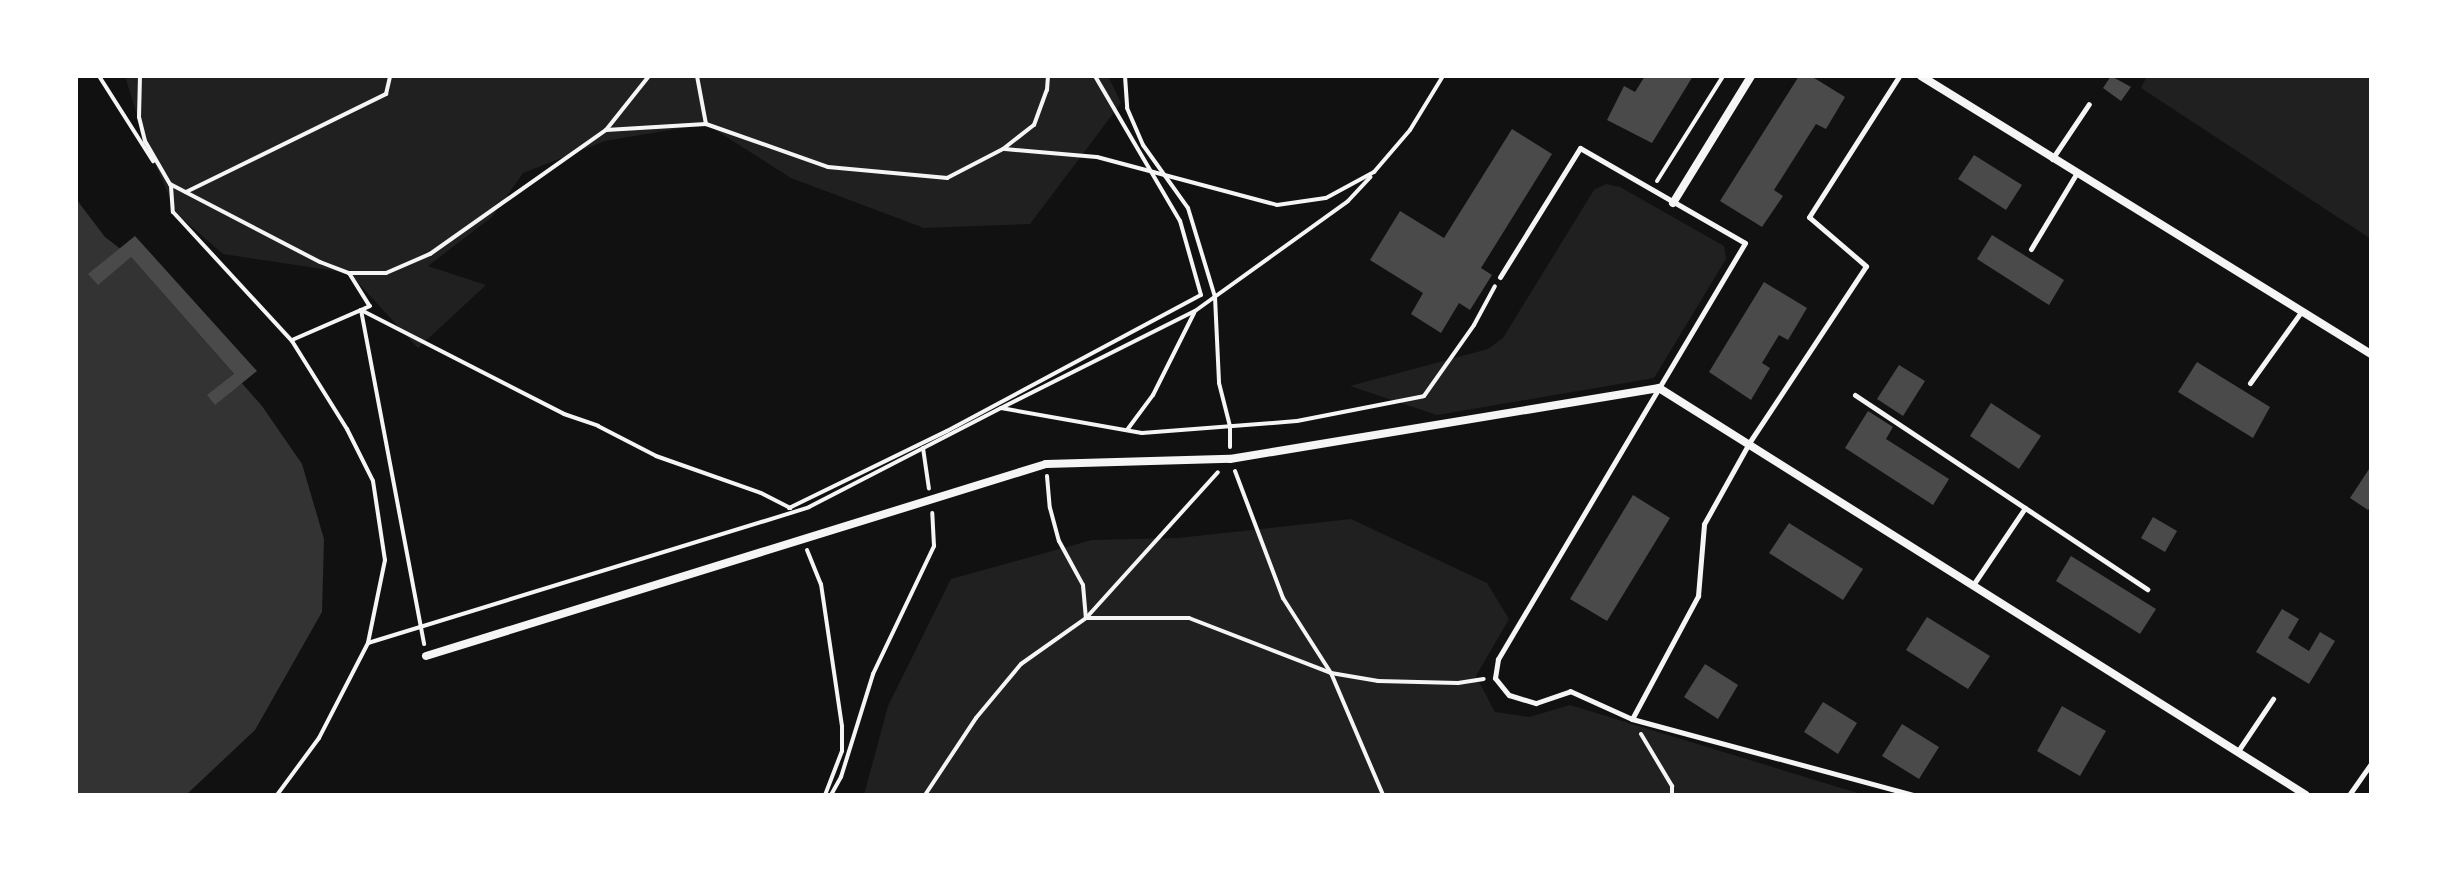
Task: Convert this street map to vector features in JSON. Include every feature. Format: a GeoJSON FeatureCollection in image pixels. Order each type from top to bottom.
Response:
{"type":"FeatureCollection","features":[{"type":"Feature","properties":{"kind":"street"},"geometry":{"type":"LineString","coordinates":[[1673,203],[1751,76]]}},
{"type":"Feature","properties":{"kind":"street"},"geometry":{"type":"LineString","coordinates":[[1921,76],[2371,354]]}},
{"type":"Feature","properties":{"kind":"street"},"geometry":{"type":"LineString","coordinates":[[426,656],[1046,464],[1230,459],[1659,388],[2306,795]]}},
{"type":"Feature","properties":{"kind":"lane"},"geometry":{"type":"LineString","coordinates":[[1632,719],[1698,596],[1704,524],[1749,443],[1866,266],[1809,217],[1899,76]]}},
{"type":"Feature","properties":{"kind":"lane"},"geometry":{"type":"LineString","coordinates":[[2052,159],[2089,104]]}},
{"type":"Feature","properties":{"kind":"lane"},"geometry":{"type":"LineString","coordinates":[[1500,277],[1580,148],[1745,243],[1498,659],[1495,678],[1509,695],[1536,703],[1570,691],[1632,719],[1913,795]]}},
{"type":"Feature","properties":{"kind":"lane"},"geometry":{"type":"LineString","coordinates":[[2031,249],[2076,174]]}},
{"type":"Feature","properties":{"kind":"lane"},"geometry":{"type":"LineString","coordinates":[[2250,383],[2301,312]]}},
{"type":"Feature","properties":{"kind":"lane"},"geometry":{"type":"LineString","coordinates":[[1855,395],[2147,589]]}},
{"type":"Feature","properties":{"kind":"lane"},"geometry":{"type":"LineString","coordinates":[[1973,585],[2025,508]]}},
{"type":"Feature","properties":{"kind":"lane"},"geometry":{"type":"LineString","coordinates":[[2237,752],[2273,699]]}},
{"type":"Feature","properties":{"kind":"lane"},"geometry":{"type":"LineString","coordinates":[[2349,795],[2371,764]]}},
{"type":"Feature","properties":{"kind":"path"},"geometry":{"type":"LineString","coordinates":[[99,76],[171,186],[320,262],[349,273],[386,273],[430,254],[606,130],[649,76]]}},
{"type":"Feature","properties":{"kind":"path"},"geometry":{"type":"LineString","coordinates":[[140,76],[139,117],[145,141],[171,186],[173,212],[292,341],[347,429],[373,481],[385,560],[368,643],[319,738],[277,795]]}},
{"type":"Feature","properties":{"kind":"path"},"geometry":{"type":"LineString","coordinates":[[184,193],[386,94],[390,76]]}},
{"type":"Feature","properties":{"kind":"path"},"geometry":{"type":"LineString","coordinates":[[697,76],[706,124]]}},
{"type":"Feature","properties":{"kind":"path"},"geometry":{"type":"LineString","coordinates":[[606,130],[706,124],[828,167],[947,178],[1003,149],[1034,125],[1047,90],[1048,76]]}},
{"type":"Feature","properties":{"kind":"path"},"geometry":{"type":"LineString","coordinates":[[789,508],[947,431],[1201,295],[1180,221],[1095,76]]}},
{"type":"Feature","properties":{"kind":"path"},"geometry":{"type":"LineString","coordinates":[[1125,76],[1127,108],[1143,145],[1188,208],[1215,297],[1219,383],[1230,426],[1230,459],[1283,598],[1331,673],[1383,795]]}},
{"type":"Feature","properties":{"kind":"path"},"geometry":{"type":"LineString","coordinates":[[1001,408],[1195,311],[1348,201],[1410,130],[1443,76]]}},
{"type":"Feature","properties":{"kind":"path"},"geometry":{"type":"LineString","coordinates":[[1652,190],[1723,76]]}},
{"type":"Feature","properties":{"kind":"path"},"geometry":{"type":"LineString","coordinates":[[1003,149],[1097,157],[1277,205],[1326,198],[1374,172]]}},
{"type":"Feature","properties":{"kind":"path"},"geometry":{"type":"LineString","coordinates":[[292,341],[370,306],[349,273]]}},
{"type":"Feature","properties":{"kind":"path"},"geometry":{"type":"LineString","coordinates":[[361,310],[656,456],[761,493],[795,511]]}},
{"type":"Feature","properties":{"kind":"path"},"geometry":{"type":"LineString","coordinates":[[361,310],[426,656]]}},
{"type":"Feature","properties":{"kind":"path"},"geometry":{"type":"LineString","coordinates":[[1126,431],[1153,395],[1195,311]]}},
{"type":"Feature","properties":{"kind":"path"},"geometry":{"type":"LineString","coordinates":[[831,795],[841,777],[873,674],[934,546],[923,448]]}},
{"type":"Feature","properties":{"kind":"path"},"geometry":{"type":"LineString","coordinates":[[925,795],[976,718],[1021,664],[1086,618],[1230,459]]}},
{"type":"Feature","properties":{"kind":"path"},"geometry":{"type":"LineString","coordinates":[[1046,464],[1050,508],[1059,541],[1083,585],[1086,618]]}},
{"type":"Feature","properties":{"kind":"path"},"geometry":{"type":"LineString","coordinates":[[803,540],[821,584],[842,726],[842,751],[825,795]]}},
{"type":"Feature","properties":{"kind":"path"},"geometry":{"type":"LineString","coordinates":[[1086,618],[1189,618],[1331,673],[1393,681],[1458,683],[1495,678]]}},
{"type":"Feature","properties":{"kind":"path"},"geometry":{"type":"LineString","coordinates":[[1632,719],[1672,786],[1672,795]]}},
{"type":"Feature","properties":{"kind":"shaded area"},"geometry":{"type":"Polygon","coordinates":[[[125,76],[1108,76],[1121,103],[1030,224],[924,228],[791,178],[706,124],[605,141],[523,173],[492,217],[428,266],[486,285],[418,348],[349,273],[223,254],[177,214],[145,141],[125,76]]]}},
{"type":"Feature","properties":{"kind":"shaded area"},"geometry":{"type":"Polygon","coordinates":[[[2147,76],[2371,76],[2371,239],[2141,88],[2147,76]]]}},
{"type":"Feature","properties":{"kind":"shaded area"},"geometry":{"type":"Polygon","coordinates":[[[1606,184],[1620,187],[1724,246],[1726,259],[1654,378],[1437,415],[1350,386],[1488,349],[1503,338],[1594,190],[1606,184]]]}},
{"type":"Feature","properties":{"kind":"shaded area"},"geometry":{"type":"Polygon","coordinates":[[[76,199],[105,237],[131,257],[262,406],[302,464],[324,539],[322,612],[255,730],[187,794],[76,795],[76,199]]]}},
{"type":"Feature","properties":{"kind":"shaded area"},"geometry":{"type":"Polygon","coordinates":[[[1351,519],[1487,583],[1509,619],[1476,676],[1495,712],[1529,717],[1570,705],[1864,795],[864,795],[888,706],[951,579],[1092,540],[1178,538],[1351,519]]]}},
{"type":"Feature","properties":{"kind":"building"},"geometry":{"type":"Polygon","coordinates":[[[1645,76],[1693,76],[1652,143],[1607,120],[1624,86],[1635,92],[1645,76]]]}},
{"type":"Feature","properties":{"kind":"building"},"geometry":{"type":"Polygon","coordinates":[[[1799,76],[1811,76],[1845,97],[1826,129],[1816,124],[1774,190],[1783,196],[1762,227],[1720,201],[1799,76]]]}},
{"type":"Feature","properties":{"kind":"building"},"geometry":{"type":"Polygon","coordinates":[[[2111,76],[2131,87],[2121,101],[2103,88],[2111,76]]]}},
{"type":"Feature","properties":{"kind":"building"},"geometry":{"type":"Polygon","coordinates":[[[1512,129],[1552,154],[1481,268],[1492,275],[1470,310],[1459,303],[1441,333],[1411,314],[1423,293],[1370,260],[1400,211],[1444,238],[1512,129]]]}},
{"type":"Feature","properties":{"kind":"building"},"geometry":{"type":"Polygon","coordinates":[[[1974,155],[2022,185],[2006,210],[1958,179],[1974,155]]]}},
{"type":"Feature","properties":{"kind":"building"},"geometry":{"type":"Polygon","coordinates":[[[1992,235],[2064,280],[2049,305],[1977,259],[1992,235]]]}},
{"type":"Feature","properties":{"kind":"building"},"geometry":{"type":"Polygon","coordinates":[[[135,236],[257,371],[215,405],[207,395],[234,374],[131,257],[98,285],[88,274],[135,236]]]}},
{"type":"Feature","properties":{"kind":"building"},"geometry":{"type":"Polygon","coordinates":[[[1764,282],[1807,308],[1788,340],[1779,335],[1762,363],[1770,368],[1751,400],[1709,372],[1764,282]]]}},
{"type":"Feature","properties":{"kind":"building"},"geometry":{"type":"Polygon","coordinates":[[[2197,362],[2270,407],[2253,438],[2178,392],[2197,362]]]}},
{"type":"Feature","properties":{"kind":"building"},"geometry":{"type":"Polygon","coordinates":[[[1899,365],[1925,381],[1903,416],[1877,399],[1899,365]]]}},
{"type":"Feature","properties":{"kind":"building"},"geometry":{"type":"Polygon","coordinates":[[[1991,403],[2041,436],[2019,469],[1970,436],[1991,403]]]}},
{"type":"Feature","properties":{"kind":"building"},"geometry":{"type":"Polygon","coordinates":[[[1868,411],[1893,427],[1886,439],[1949,479],[1933,505],[1845,448],[1868,411]]]}},
{"type":"Feature","properties":{"kind":"building"},"geometry":{"type":"Polygon","coordinates":[[[2371,466],[2371,506],[2368,510],[2350,498],[2371,466]]]}},
{"type":"Feature","properties":{"kind":"building"},"geometry":{"type":"Polygon","coordinates":[[[1633,495],[1670,518],[1607,621],[1570,599],[1633,495]]]}},
{"type":"Feature","properties":{"kind":"building"},"geometry":{"type":"Polygon","coordinates":[[[2153,517],[2177,531],[2165,552],[2141,538],[2153,517]]]}},
{"type":"Feature","properties":{"kind":"building"},"geometry":{"type":"Polygon","coordinates":[[[1789,523],[1863,569],[1843,600],[1769,553],[1789,523]]]}},
{"type":"Feature","properties":{"kind":"building"},"geometry":{"type":"Polygon","coordinates":[[[2071,556],[2156,609],[2140,634],[2056,581],[2071,556]]]}},
{"type":"Feature","properties":{"kind":"building"},"geometry":{"type":"Polygon","coordinates":[[[2282,609],[2299,619],[2288,638],[2309,651],[2320,632],[2335,641],[2309,684],[2256,652],[2282,609]]]}},
{"type":"Feature","properties":{"kind":"building"},"geometry":{"type":"Polygon","coordinates":[[[1927,617],[1990,656],[1968,689],[1906,650],[1927,617]]]}},
{"type":"Feature","properties":{"kind":"building"},"geometry":{"type":"Polygon","coordinates":[[[1705,664],[1738,685],[1718,719],[1684,697],[1705,664]]]}},
{"type":"Feature","properties":{"kind":"building"},"geometry":{"type":"Polygon","coordinates":[[[1823,702],[1857,723],[1838,754],[1804,732],[1823,702]]]}},
{"type":"Feature","properties":{"kind":"building"},"geometry":{"type":"Polygon","coordinates":[[[2062,706],[2106,731],[2080,776],[2037,751],[2062,706]]]}},
{"type":"Feature","properties":{"kind":"building"},"geometry":{"type":"Polygon","coordinates":[[[1902,724],[1939,747],[1919,779],[1882,756],[1902,724]]]}}]}
